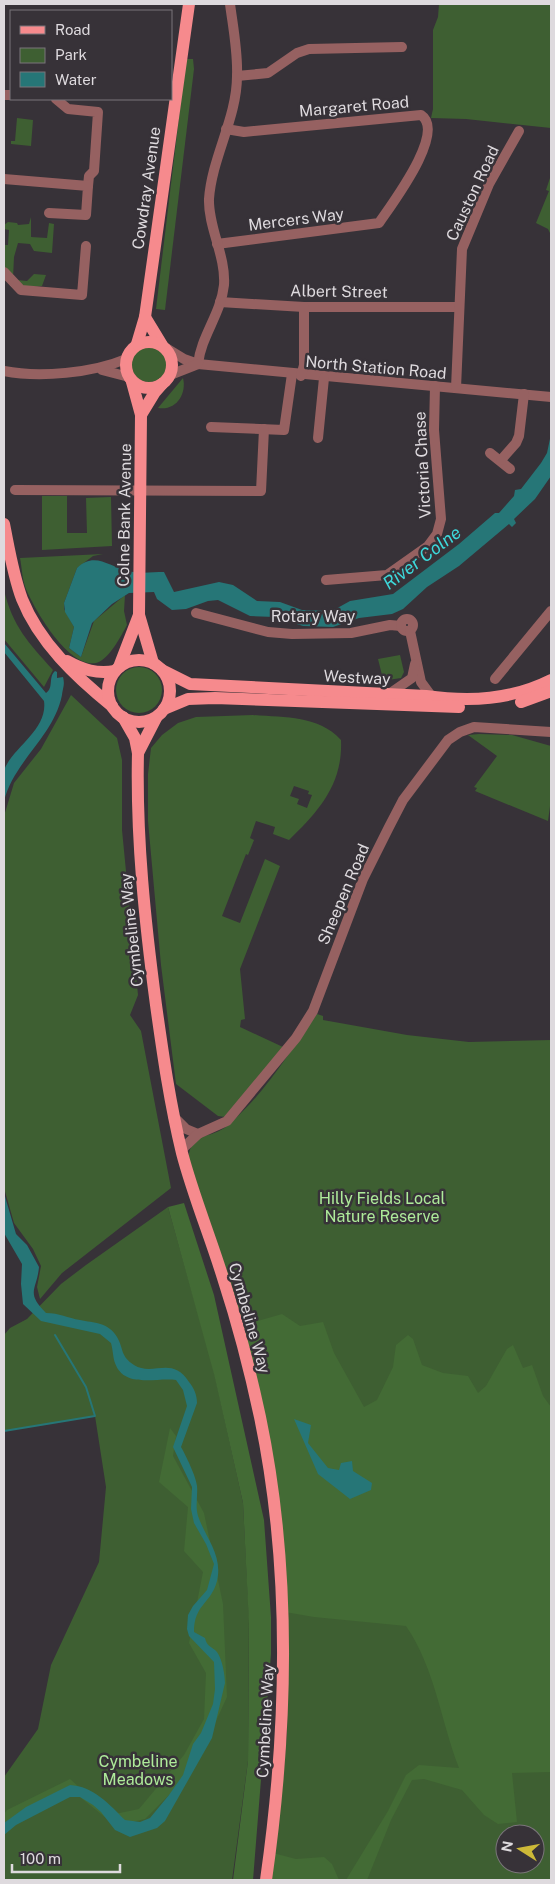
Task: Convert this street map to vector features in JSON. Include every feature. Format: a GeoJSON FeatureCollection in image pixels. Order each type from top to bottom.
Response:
{"type":"FeatureCollection","features":[{"type":"Feature","properties":{"kind":"main road","name":"Cowdray Avenue"},"geometry":{"type":"LineString","coordinates":[[137,344],[145,317],[189,4]]}},
{"type":"Feature","properties":{"kind":"main road"},"geometry":{"type":"LineString","coordinates":[[145,317],[164,347],[172,362],[167,379],[148,388],[131,379],[126,359],[130,351],[137,344],[151,341],[164,347]]}},
{"type":"Feature","properties":{"kind":"main road","name":"Colne Bank Avenue"},"geometry":{"type":"LineString","coordinates":[[131,379],[142,415],[140,615],[144,636],[157,666]]}},
{"type":"Feature","properties":{"kind":"main road","name":"Colne Bank Avenue"},"geometry":{"type":"LineString","coordinates":[[142,415],[155,392],[167,379]]}},
{"type":"Feature","properties":{"kind":"main road"},"geometry":{"type":"LineString","coordinates":[[4,524],[22,598],[46,640],[81,682],[123,717],[135,738],[138,753]]}},
{"type":"Feature","properties":{"kind":"main road","name":"Colne Bank Avenue"},"geometry":{"type":"LineString","coordinates":[[117,669],[140,615]]}},
{"type":"Feature","properties":{"kind":"main road"},"geometry":{"type":"LineString","coordinates":[[144,636],[161,661],[176,677]]}},
{"type":"Feature","properties":{"kind":"main road"},"geometry":{"type":"LineString","coordinates":[[96,672],[110,664],[130,637]]}},
{"type":"Feature","properties":{"kind":"main road"},"geometry":{"type":"LineString","coordinates":[[63,659],[78,668],[96,672],[117,669],[135,660],[157,666],[170,688],[160,714],[138,753]]}},
{"type":"Feature","properties":{"kind":"main road","name":"Westway"},"geometry":{"type":"LineString","coordinates":[[157,666],[190,684],[216,687],[389,694],[451,699],[500,698],[529,691],[551,680]]}},
{"type":"Feature","properties":{"kind":"main road"},"geometry":{"type":"LineString","coordinates":[[112,706],[108,686],[117,669]]}},
{"type":"Feature","properties":{"kind":"main road","name":"Westway"},"geometry":{"type":"LineString","coordinates":[[160,714],[188,699],[215,698],[453,707],[500,706],[529,700],[551,691]]}},
{"type":"Feature","properties":{"kind":"main road"},"geometry":{"type":"LineString","coordinates":[[123,717],[138,722],[160,714]]}},
{"type":"Feature","properties":{"kind":"main road","name":"Cymbeline Way"},"geometry":{"type":"LineString","coordinates":[[138,753],[137,769],[142,875],[154,991],[173,1116],[189,1180],[224,1280],[244,1352],[260,1418],[274,1501],[283,1611],[284,1676],[281,1759],[266,1880]]}},
{"type":"Feature","properties":{"kind":"street"},"geometry":{"type":"LineString","coordinates":[[198,364],[199,352],[220,302],[224,277],[210,197],[237,76],[230,4]]}},
{"type":"Feature","properties":{"kind":"street"},"geometry":{"type":"LineString","coordinates":[[237,76],[268,73],[297,53],[309,49],[402,47]]}},
{"type":"Feature","properties":{"kind":"street"},"geometry":{"type":"LineString","coordinates":[[49,213],[86,215],[89,176],[94,171],[98,112],[68,109],[57,100]]}},
{"type":"Feature","properties":{"kind":"street","name":"Margaret Road"},"geometry":{"type":"LineString","coordinates":[[226,130],[244,132],[423,116],[428,129],[418,162],[379,223]]}},
{"type":"Feature","properties":{"kind":"street","name":"Causton Road"},"geometry":{"type":"LineString","coordinates":[[456,388],[462,249],[489,184],[519,131]]}},
{"type":"Feature","properties":{"kind":"street"},"geometry":{"type":"LineString","coordinates":[[4,178],[88,186]]}},
{"type":"Feature","properties":{"kind":"street","name":"Mercers Way"},"geometry":{"type":"LineString","coordinates":[[217,244],[379,223]]}},
{"type":"Feature","properties":{"kind":"street"},"geometry":{"type":"LineString","coordinates":[[4,272],[21,290],[82,296],[86,246]]}},
{"type":"Feature","properties":{"kind":"street","name":"Albert Street"},"geometry":{"type":"LineString","coordinates":[[220,302],[304,307],[458,307]]}},
{"type":"Feature","properties":{"kind":"street"},"geometry":{"type":"LineString","coordinates":[[211,428],[284,430],[296,375],[305,347],[304,307]]}},
{"type":"Feature","properties":{"kind":"street","name":"North Station Road"},"geometry":{"type":"LineString","coordinates":[[164,347],[184,359],[198,364],[324,378],[551,397]]}},
{"type":"Feature","properties":{"kind":"street"},"geometry":{"type":"LineString","coordinates":[[4,371],[30,374],[96,369],[126,359]]}},
{"type":"Feature","properties":{"kind":"street","name":"North Station Road"},"geometry":{"type":"LineString","coordinates":[[167,379],[198,364]]}},
{"type":"Feature","properties":{"kind":"street"},"geometry":{"type":"LineString","coordinates":[[96,369],[131,379]]}},
{"type":"Feature","properties":{"kind":"street"},"geometry":{"type":"LineString","coordinates":[[318,438],[324,378]]}},
{"type":"Feature","properties":{"kind":"street","name":"Victoria Chase"},"geometry":{"type":"LineString","coordinates":[[326,580],[387,575],[433,541],[441,519],[434,430],[435,386]]}},
{"type":"Feature","properties":{"kind":"street"},"geometry":{"type":"LineString","coordinates":[[500,460],[516,443],[519,436],[524,394]]}},
{"type":"Feature","properties":{"kind":"street"},"geometry":{"type":"LineString","coordinates":[[14,490],[140,489],[261,491],[264,429]]}},
{"type":"Feature","properties":{"kind":"street"},"geometry":{"type":"LineString","coordinates":[[422,430],[434,430]]}},
{"type":"Feature","properties":{"kind":"street"},"geometry":{"type":"LineString","coordinates":[[490,453],[510,469]]}},
{"type":"Feature","properties":{"kind":"street"},"geometry":{"type":"LineString","coordinates":[[495,679],[551,611]]}},
{"type":"Feature","properties":{"kind":"street","name":"Rotary Way"},"geometry":{"type":"LineString","coordinates":[[196,613],[268,632],[292,634],[351,633],[390,625],[407,630],[421,682],[432,697]]}},
{"type":"Feature","properties":{"kind":"street"},"geometry":{"type":"LineString","coordinates":[[389,694],[412,678],[416,658]]}},
{"type":"Feature","properties":{"kind":"street","name":"Sheepen Road"},"geometry":{"type":"LineString","coordinates":[[181,1150],[198,1134],[227,1121],[296,1038],[313,1011],[362,879],[404,800],[448,740],[460,732],[474,727],[551,732]]}},
{"type":"Feature","properties":{"kind":"street"},"geometry":{"type":"LineString","coordinates":[[173,1116],[186,1129],[198,1134]]}},
{"type":"Feature","properties":{"kind":"green space"},"geometry":{"type":"Polygon","coordinates":[[[439,4],[551,4],[551,128],[466,119],[431,118],[433,109],[433,30],[438,17],[439,4]]]}},
{"type":"Feature","properties":{"kind":"green space"},"geometry":{"type":"Polygon","coordinates":[[[186,59],[193,59],[194,69],[165,310],[156,309],[186,59]]]}},
{"type":"Feature","properties":{"kind":"green space"},"geometry":{"type":"Polygon","coordinates":[[[17,118],[33,120],[31,146],[11,144],[11,141],[15,141],[17,118]]]}},
{"type":"Feature","properties":{"kind":"green space"},"geometry":{"type":"Polygon","coordinates":[[[551,175],[551,235],[548,229],[536,223],[549,191],[546,190],[551,175]]]}},
{"type":"Feature","properties":{"kind":"green space"},"geometry":{"type":"Polygon","coordinates":[[[31,217],[31,237],[47,238],[49,223],[54,224],[52,253],[34,251],[30,244],[18,243],[14,257],[13,278],[4,268],[4,245],[8,245],[9,230],[4,229],[4,225],[8,222],[17,223],[18,225],[29,224],[31,217]]]}},
{"type":"Feature","properties":{"kind":"green space"},"geometry":{"type":"Polygon","coordinates":[[[34,274],[46,275],[42,286],[22,288],[13,278],[27,281],[34,274]]]}},
{"type":"Feature","properties":{"kind":"green space"},"geometry":{"type":"Polygon","coordinates":[[[149,346],[156,347],[162,351],[166,357],[166,371],[162,377],[156,381],[149,382],[142,381],[136,377],[132,371],[131,364],[132,357],[136,351],[142,347],[149,346]]]}},
{"type":"Feature","properties":{"kind":"green space"},"geometry":{"type":"Polygon","coordinates":[[[183,378],[183,390],[179,400],[170,407],[158,408],[183,378]]]}},
{"type":"Feature","properties":{"kind":"green space"},"geometry":{"type":"Polygon","coordinates":[[[42,496],[67,496],[67,533],[87,533],[86,498],[111,497],[112,546],[42,550],[42,496]]]}},
{"type":"Feature","properties":{"kind":"green space"},"geometry":{"type":"Polygon","coordinates":[[[103,554],[93,556],[77,568],[64,603],[64,609],[74,627],[69,648],[81,657],[94,621],[125,595],[124,611],[127,625],[114,647],[101,661],[96,663],[85,662],[64,647],[45,623],[26,589],[20,558],[103,554]]]}},
{"type":"Feature","properties":{"kind":"green space"},"geometry":{"type":"Polygon","coordinates":[[[4,590],[12,614],[22,633],[53,670],[44,687],[4,639],[4,590]]]}},
{"type":"Feature","properties":{"kind":"green space"},"geometry":{"type":"Polygon","coordinates":[[[400,655],[404,672],[401,678],[388,680],[382,675],[378,659],[400,655]]]}},
{"type":"Feature","properties":{"kind":"green space"},"geometry":{"type":"Polygon","coordinates":[[[134,667],[144,667],[158,677],[162,690],[158,703],[152,709],[144,713],[134,713],[120,703],[116,695],[116,685],[126,671],[134,667]]]}},
{"type":"Feature","properties":{"kind":"green space"},"geometry":{"type":"Polygon","coordinates":[[[71,695],[117,738],[122,760],[122,830],[138,995],[130,1015],[141,1031],[171,1188],[62,1273],[40,1299],[37,1287],[41,1266],[33,1249],[14,1223],[4,1188],[4,816],[14,783],[41,749],[71,695]]]}},
{"type":"Feature","properties":{"kind":"green space"},"geometry":{"type":"Polygon","coordinates":[[[253,715],[300,719],[322,726],[341,740],[341,756],[338,770],[327,796],[310,818],[289,840],[273,834],[275,827],[256,821],[250,838],[254,840],[248,855],[246,854],[222,916],[240,923],[265,859],[280,866],[240,969],[245,1019],[241,1020],[240,1027],[283,1047],[225,1117],[218,1116],[176,1084],[161,965],[148,821],[148,774],[151,748],[162,735],[178,723],[196,717],[253,715]],[[294,786],[290,796],[299,799],[297,804],[307,808],[312,795],[308,794],[309,791],[294,786]]]}},
{"type":"Feature","properties":{"kind":"green space"},"geometry":{"type":"Polygon","coordinates":[[[468,735],[512,735],[551,746],[551,799],[548,821],[475,791],[477,788],[474,787],[497,756],[468,735]]]}},
{"type":"Feature","properties":{"kind":"green space","name":"Hilly Fields Local Nature Reserve"},"geometry":{"type":"Polygon","coordinates":[[[317,1014],[323,1016],[323,1020],[407,1035],[469,1042],[551,1040],[551,1880],[269,1880],[282,1791],[287,1732],[288,1673],[276,1474],[188,1159],[193,1143],[228,1125],[253,1100],[276,1072],[317,1014]]]}},
{"type":"Feature","properties":{"kind":"green space"},"geometry":{"type":"Polygon","coordinates":[[[184,1203],[214,1295],[264,1520],[271,1617],[271,1654],[253,1880],[233,1880],[248,1761],[249,1625],[243,1503],[214,1374],[168,1207],[184,1203]]]}},
{"type":"Feature","properties":{"kind":"green space","name":"Cymbeline Meadows"},"geometry":{"type":"Polygon","coordinates":[[[168,1207],[213,1367],[243,1503],[249,1617],[248,1761],[232,1880],[4,1880],[4,1777],[38,1729],[51,1665],[99,1562],[106,1487],[95,1416],[4,1431],[4,1335],[10,1328],[27,1319],[61,1284],[168,1207]]]}},
{"type":"Feature","properties":{"kind":"green space"},"geometry":{"type":"Polygon","coordinates":[[[282,1314],[300,1326],[323,1322],[334,1353],[364,1407],[377,1400],[393,1367],[396,1345],[408,1335],[413,1339],[422,1365],[443,1373],[468,1376],[478,1393],[486,1386],[507,1349],[513,1345],[523,1368],[532,1365],[543,1396],[551,1407],[551,1772],[512,1773],[517,1822],[498,1824],[484,1815],[462,1790],[424,1779],[412,1780],[391,1820],[367,1880],[346,1880],[388,1811],[406,1775],[419,1765],[459,1768],[431,1677],[416,1642],[406,1626],[314,1617],[285,1612],[277,1498],[240,1326],[282,1314]]]}},
{"type":"Feature","properties":{"kind":"green space"},"geometry":{"type":"Polygon","coordinates":[[[170,1428],[176,1436],[173,1456],[204,1513],[223,1604],[227,1697],[193,1771],[145,1819],[116,1826],[70,1789],[21,1818],[4,1835],[4,1814],[7,1810],[70,1779],[110,1815],[139,1809],[184,1755],[204,1719],[206,1673],[189,1643],[203,1572],[184,1551],[188,1507],[159,1482],[170,1428]]]}},
{"type":"Feature","properties":{"kind":"green space"},"geometry":{"type":"Polygon","coordinates":[[[273,1853],[296,1859],[324,1857],[332,1864],[339,1880],[269,1880],[273,1853]]]}},
{"type":"Feature","properties":{"kind":"water"},"geometry":{"type":"Polygon","coordinates":[[[551,434],[551,476],[535,499],[514,519],[516,523],[512,527],[509,524],[459,566],[427,587],[403,609],[392,614],[359,618],[333,627],[303,626],[275,617],[250,616],[218,600],[208,601],[186,609],[172,610],[157,599],[154,592],[129,593],[112,604],[92,623],[81,657],[69,648],[74,627],[65,612],[64,603],[77,568],[84,563],[96,560],[132,572],[164,572],[174,592],[219,582],[233,585],[257,601],[280,602],[302,610],[332,611],[350,601],[393,594],[459,544],[495,513],[499,513],[514,496],[515,490],[521,489],[541,463],[547,453],[551,434]]]}},
{"type":"Feature","properties":{"kind":"water"},"geometry":{"type":"Polygon","coordinates":[[[4,643],[46,693],[50,688],[55,671],[57,672],[57,678],[63,677],[64,682],[58,710],[43,736],[16,773],[4,801],[4,770],[8,762],[41,721],[44,701],[4,652],[4,643]]]}},
{"type":"Feature","properties":{"kind":"water"},"geometry":{"type":"Polygon","coordinates":[[[4,1193],[16,1234],[27,1245],[39,1267],[34,1295],[46,1313],[95,1323],[109,1328],[117,1337],[126,1359],[141,1368],[169,1368],[176,1370],[183,1374],[191,1384],[196,1397],[197,1403],[181,1447],[195,1477],[198,1516],[216,1555],[218,1572],[214,1589],[197,1615],[194,1632],[205,1638],[220,1657],[225,1683],[212,1738],[165,1821],[157,1828],[130,1837],[115,1830],[101,1812],[80,1797],[70,1797],[16,1825],[4,1835],[4,1823],[26,1807],[70,1785],[78,1786],[94,1793],[125,1820],[140,1822],[150,1818],[183,1775],[193,1744],[201,1733],[213,1704],[215,1689],[214,1662],[189,1636],[187,1629],[188,1615],[207,1590],[214,1564],[206,1544],[194,1523],[191,1509],[192,1487],[173,1447],[187,1406],[183,1390],[176,1380],[142,1380],[126,1376],[119,1371],[115,1363],[111,1343],[100,1334],[41,1321],[23,1304],[22,1264],[4,1233],[4,1193]]]}},
{"type":"Feature","properties":{"kind":"water"},"geometry":{"type":"Polygon","coordinates":[[[294,1419],[311,1425],[308,1443],[328,1468],[339,1470],[341,1463],[352,1461],[353,1471],[372,1483],[371,1490],[350,1499],[318,1474],[294,1419]]]}},
{"type":"Feature","properties":{"kind":"waterway"},"geometry":{"type":"LineString","coordinates":[[4,1431],[95,1416],[86,1387],[55,1335]]}},
{"type":"Feature","properties":{"kind":"water label","name":"River Colne"},"geometry":{"type":"Point","coordinates":[422,558]}}]}
